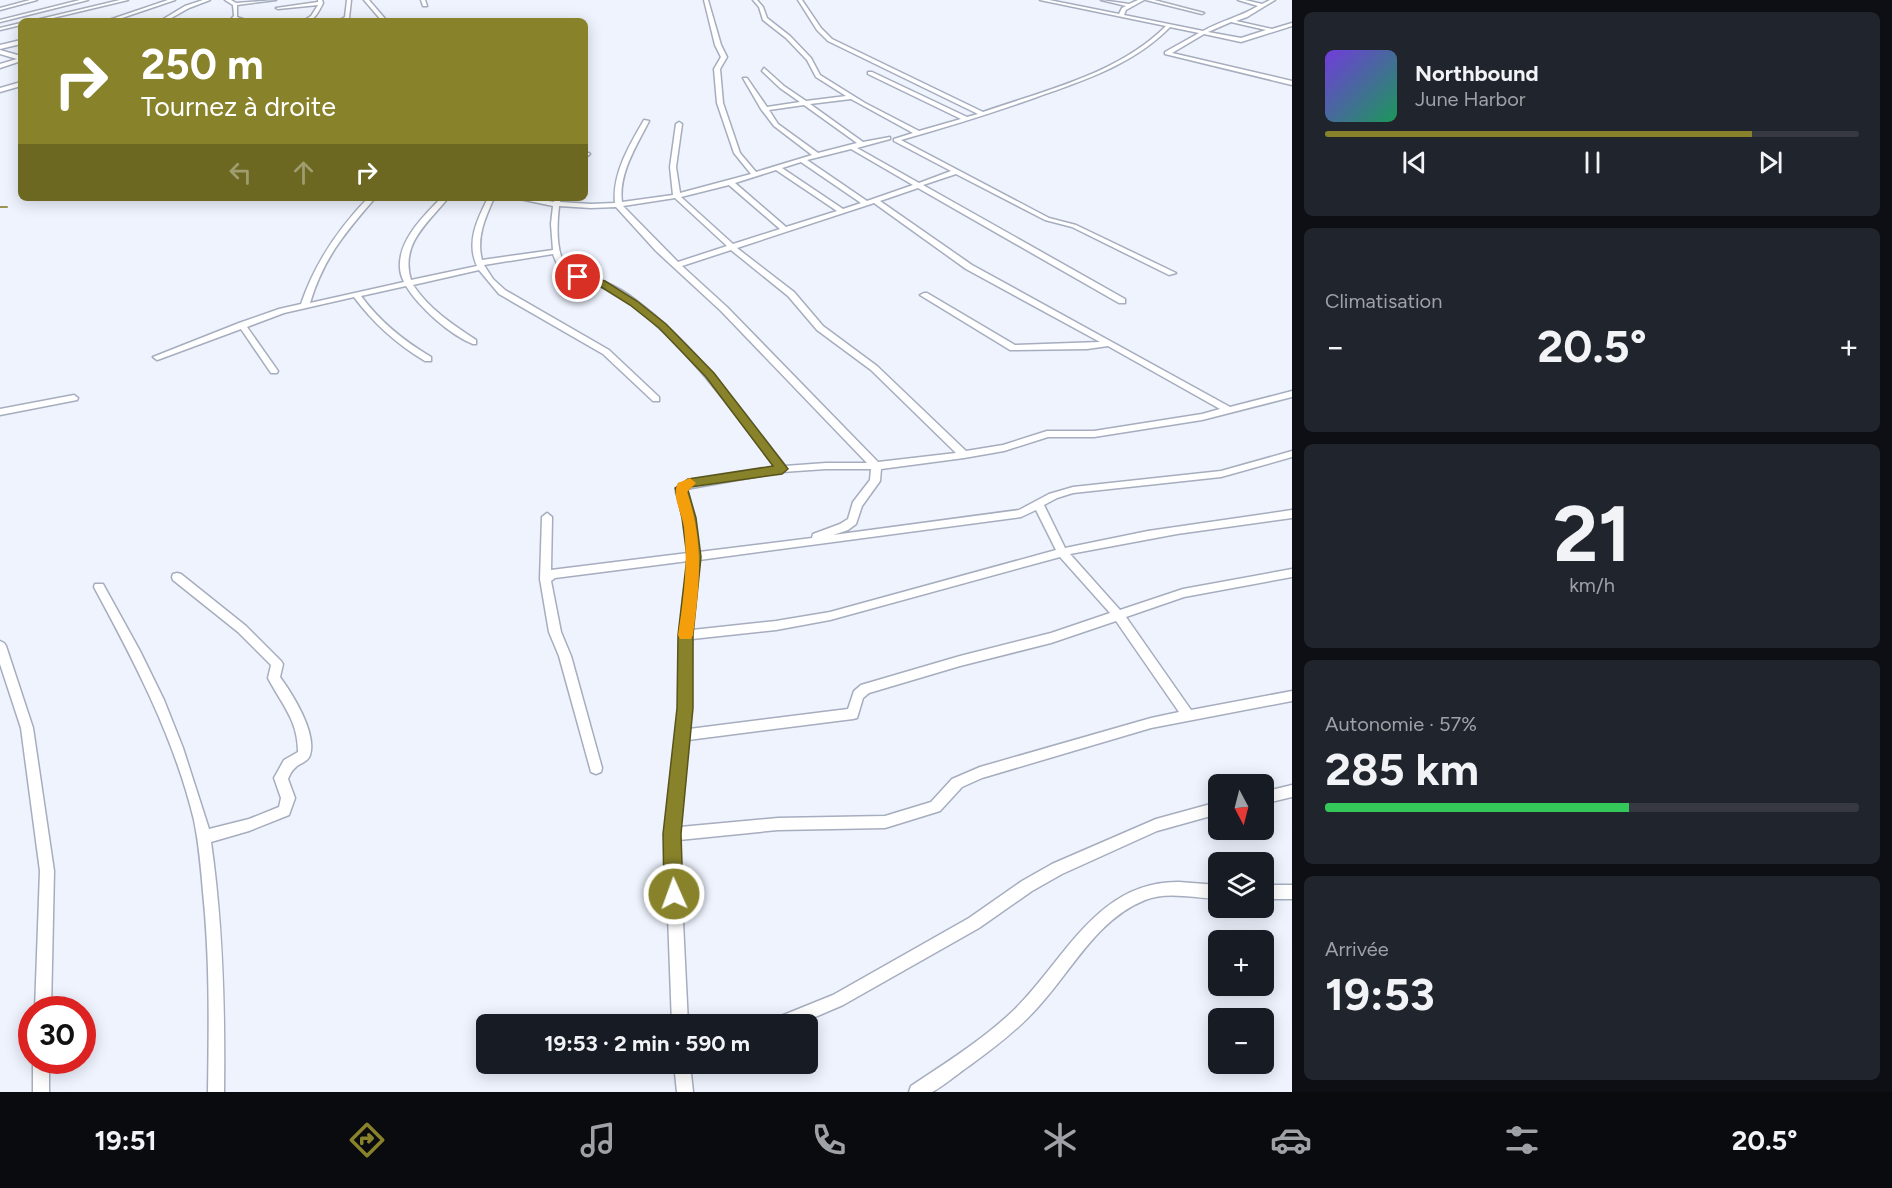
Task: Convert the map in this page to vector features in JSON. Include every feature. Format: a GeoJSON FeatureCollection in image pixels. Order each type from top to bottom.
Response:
{"type":"FeatureCollection","features":[{"type":"Feature","properties":{"kind":"street"},"geometry":{"type":"LineString","coordinates":[[0,9],[35,0]]}},
{"type":"Feature","properties":{"kind":"street"},"geometry":{"type":"LineString","coordinates":[[0,21],[61,3],[72,4],[86,0]]}},
{"type":"Feature","properties":{"kind":"street"},"geometry":{"type":"LineString","coordinates":[[47,18],[126,0]]}},
{"type":"Feature","properties":{"kind":"street"},"geometry":{"type":"LineString","coordinates":[[117,18],[174,0]]}},
{"type":"Feature","properties":{"kind":"street"},"geometry":{"type":"LineString","coordinates":[[168,18],[208,0]]}},
{"type":"Feature","properties":{"kind":"street"},"geometry":{"type":"LineString","coordinates":[[227,0],[235,4],[296,0]]}},
{"type":"Feature","properties":{"kind":"street"},"geometry":{"type":"LineString","coordinates":[[347,18],[349,0],[355,0]]}},
{"type":"Feature","properties":{"kind":"street"},"geometry":{"type":"LineString","coordinates":[[366,0],[382,18]]}},
{"type":"Feature","properties":{"kind":"street"},"geometry":{"type":"LineString","coordinates":[[706,0],[718,45],[724,57],[717,69],[720,103],[737,153],[755,175]]}},
{"type":"Feature","properties":{"kind":"street"},"geometry":{"type":"LineString","coordinates":[[755,0],[765,19],[788,37],[809,59],[816,73],[851,97],[916,132]]}},
{"type":"Feature","properties":{"kind":"street"},"geometry":{"type":"LineString","coordinates":[[800,0],[819,29],[830,40],[983,114]]}},
{"type":"Feature","properties":{"kind":"street"},"geometry":{"type":"LineString","coordinates":[[1042,0],[1244,40],[1292,24]]}},
{"type":"Feature","properties":{"kind":"street"},"geometry":{"type":"LineString","coordinates":[[1103,0],[1130,6]]}},
{"type":"Feature","properties":{"kind":"street"},"geometry":{"type":"LineString","coordinates":[[1121,16],[1122,11],[1142,0]]}},
{"type":"Feature","properties":{"kind":"street"},"geometry":{"type":"LineString","coordinates":[[1148,0],[1202,13]]}},
{"type":"Feature","properties":{"kind":"street"},"geometry":{"type":"LineString","coordinates":[[1240,0],[1263,6]]}},
{"type":"Feature","properties":{"kind":"street"},"geometry":{"type":"LineString","coordinates":[[1273,0],[1167,53],[1292,83]]}},
{"type":"Feature","properties":{"kind":"street"},"geometry":{"type":"LineString","coordinates":[[278,8],[321,2]]}},
{"type":"Feature","properties":{"kind":"street"},"geometry":{"type":"LineString","coordinates":[[311,18],[321,2]]}},
{"type":"Feature","properties":{"kind":"street"},"geometry":{"type":"LineString","coordinates":[[61,3],[73,12]]}},
{"type":"Feature","properties":{"kind":"street"},"geometry":{"type":"LineString","coordinates":[[233,18],[235,4]]}},
{"type":"Feature","properties":{"kind":"street"},"geometry":{"type":"LineString","coordinates":[[1230,21],[1285,32]]}},
{"type":"Feature","properties":{"kind":"street"},"geometry":{"type":"LineString","coordinates":[[0,29],[18,25]]}},
{"type":"Feature","properties":{"kind":"street"},"geometry":{"type":"LineString","coordinates":[[1169,26],[1157,38],[1129,58],[1106,69],[983,114],[916,132],[896,140],[1047,219],[1074,226],[1172,273]]}},
{"type":"Feature","properties":{"kind":"street"},"geometry":{"type":"LineString","coordinates":[[0,46],[18,43]]}},
{"type":"Feature","properties":{"kind":"street"},"geometry":{"type":"LineString","coordinates":[[0,52],[18,57]]}},
{"type":"Feature","properties":{"kind":"street"},"geometry":{"type":"LineString","coordinates":[[0,66],[18,59]]}},
{"type":"Feature","properties":{"kind":"street"},"geometry":{"type":"LineString","coordinates":[[764,70],[782,87],[862,144]]}},
{"type":"Feature","properties":{"kind":"street"},"geometry":{"type":"LineString","coordinates":[[870,73],[966,119]]}},
{"type":"Feature","properties":{"kind":"street"},"geometry":{"type":"LineString","coordinates":[[744,79],[780,129],[816,155]]}},
{"type":"Feature","properties":{"kind":"street"},"geometry":{"type":"LineString","coordinates":[[0,90],[18,85]]}},
{"type":"Feature","properties":{"kind":"street"},"geometry":{"type":"LineString","coordinates":[[764,109],[851,97]]}},
{"type":"Feature","properties":{"kind":"street"},"geometry":{"type":"LineString","coordinates":[[646,121],[625,163],[617,202],[620,207],[724,309],[876,466],[875,481],[857,505],[852,521],[844,527],[806,542]]}},
{"type":"Feature","properties":{"kind":"street"},"geometry":{"type":"LineString","coordinates":[[679,124],[673,167],[677,197],[733,248],[791,294],[820,328],[874,368],[964,455]]}},
{"type":"Feature","properties":{"kind":"street"},"geometry":{"type":"LineString","coordinates":[[782,469],[710,375],[663,326],[634,303],[602,283],[568,273],[562,266],[554,228],[556,202],[620,207],[677,197],[755,175],[801,159],[888,138]]}},
{"type":"Feature","properties":{"kind":"street"},"geometry":{"type":"LineString","coordinates":[[851,147],[1122,301]]}},
{"type":"Feature","properties":{"kind":"street"},"geometry":{"type":"LineString","coordinates":[[801,159],[866,204]]}},
{"type":"Feature","properties":{"kind":"street"},"geometry":{"type":"LineString","coordinates":[[777,168],[841,211]]}},
{"type":"Feature","properties":{"kind":"street"},"geometry":{"type":"LineString","coordinates":[[677,265],[875,201],[957,171]]}},
{"type":"Feature","properties":{"kind":"street"},"geometry":{"type":"LineString","coordinates":[[730,182],[785,230]]}},
{"type":"Feature","properties":{"kind":"street"},"geometry":{"type":"LineString","coordinates":[[305,304],[314,276],[324,259],[369,201]]}},
{"type":"Feature","properties":{"kind":"street"},"geometry":{"type":"LineString","coordinates":[[443,201],[410,242],[405,255],[404,269],[407,284],[414,296],[426,307],[473,342]]}},
{"type":"Feature","properties":{"kind":"street"},"geometry":{"type":"LineString","coordinates":[[490,201],[475,234],[481,265],[489,280],[502,292],[606,352],[656,399]]}},
{"type":"Feature","properties":{"kind":"street"},"geometry":{"type":"LineString","coordinates":[[875,201],[969,267],[1230,411]]}},
{"type":"Feature","properties":{"kind":"street"},"geometry":{"type":"LineString","coordinates":[[157,357],[305,304],[407,284],[481,265],[557,250]]}},
{"type":"Feature","properties":{"kind":"street"},"geometry":{"type":"LineString","coordinates":[[356,294],[391,335],[428,359]]}},
{"type":"Feature","properties":{"kind":"street"},"geometry":{"type":"LineString","coordinates":[[924,295],[1013,348],[1087,346],[1109,343]]}},
{"type":"Feature","properties":{"kind":"street"},"geometry":{"type":"LineString","coordinates":[[242,325],[274,371]]}},
{"type":"Feature","properties":{"kind":"street"},"geometry":{"type":"LineString","coordinates":[[680,1014],[672,834],[682,735],[686,635],[694,557],[689,518],[681,492],[682,486],[782,469],[876,466],[964,455],[1004,447],[1047,434],[1114,431],[1230,411],[1292,394]]}},
{"type":"Feature","properties":{"kind":"street"},"geometry":{"type":"LineString","coordinates":[[0,412],[74,398]]}},
{"type":"Feature","properties":{"kind":"street"},"geometry":{"type":"LineString","coordinates":[[546,577],[552,574],[1021,513],[1053,496],[1073,490],[1211,476],[1292,454]]}},
{"type":"Feature","properties":{"kind":"street"},"geometry":{"type":"LineString","coordinates":[[1038,504],[1062,552],[1118,615],[1188,715]]}},
{"type":"Feature","properties":{"kind":"street"},"geometry":{"type":"LineString","coordinates":[[686,635],[792,624],[831,616],[1062,552],[1188,527],[1292,514]]}},
{"type":"Feature","properties":{"kind":"street"},"geometry":{"type":"LineString","coordinates":[[548,517],[546,577],[555,632],[565,656],[596,768]]}},
{"type":"Feature","properties":{"kind":"street"},"geometry":{"type":"LineString","coordinates":[[682,735],[847,715],[855,710],[858,694],[865,689],[960,661],[1051,638],[1183,593],[1292,573]]}},
{"type":"Feature","properties":{"kind":"street"},"geometry":{"type":"LineString","coordinates":[[177,577],[242,629],[277,664],[274,678],[299,719],[304,739],[304,755],[289,764],[281,778],[288,798],[284,811],[249,825],[204,837]]}},
{"type":"Feature","properties":{"kind":"street"},"geometry":{"type":"LineString","coordinates":[[99,587],[133,645],[171,728],[204,837],[215,963],[216,1092]]}},
{"type":"Feature","properties":{"kind":"street"},"geometry":{"type":"LineString","coordinates":[[0,646],[27,728],[47,871],[43,996]]}},
{"type":"Feature","properties":{"kind":"street"},"geometry":{"type":"LineString","coordinates":[[672,834],[778,824],[885,822],[935,807],[963,779],[1107,735],[1188,715],[1292,696]]}},
{"type":"Feature","properties":{"kind":"street"},"geometry":{"type":"LineString","coordinates":[[1274,795],[1292,791]]}},
{"type":"Feature","properties":{"kind":"street"},"geometry":{"type":"LineString","coordinates":[[805,1014],[838,1000],[964,929],[1027,886],[1057,869],[1156,825],[1208,811]]}},
{"type":"Feature","properties":{"kind":"street"},"geometry":{"type":"LineString","coordinates":[[917,1092],[975,1052],[1020,1014],[1098,923],[1129,901],[1143,893],[1162,890],[1208,891]]}},
{"type":"Feature","properties":{"kind":"street"},"geometry":{"type":"LineString","coordinates":[[1274,892],[1292,892]]}},
{"type":"Feature","properties":{"kind":"street"},"geometry":{"type":"LineString","coordinates":[[40,1092],[41,1074]]}},
{"type":"Feature","properties":{"kind":"street"},"geometry":{"type":"LineString","coordinates":[[683,1074],[686,1092]]}},
{"type":"Feature","properties":{"kind":"waterway"},"geometry":{"type":"LineString","coordinates":[[0,207],[7,207]]}},
{"type":"Feature","properties":{"kind":"slow traffic"},"geometry":{"type":"LineString","coordinates":[[686,635],[694,557],[689,518],[681,488],[684,484],[690,483]]}},
{"type":"Feature","properties":{"kind":"route"},"geometry":{"type":"LineString","coordinates":[[578,277],[602,283],[634,303],[663,326],[710,375],[782,469],[688,483],[681,488],[689,518],[694,557],[687,614],[685,708],[672,834],[674,894]]}}]}
